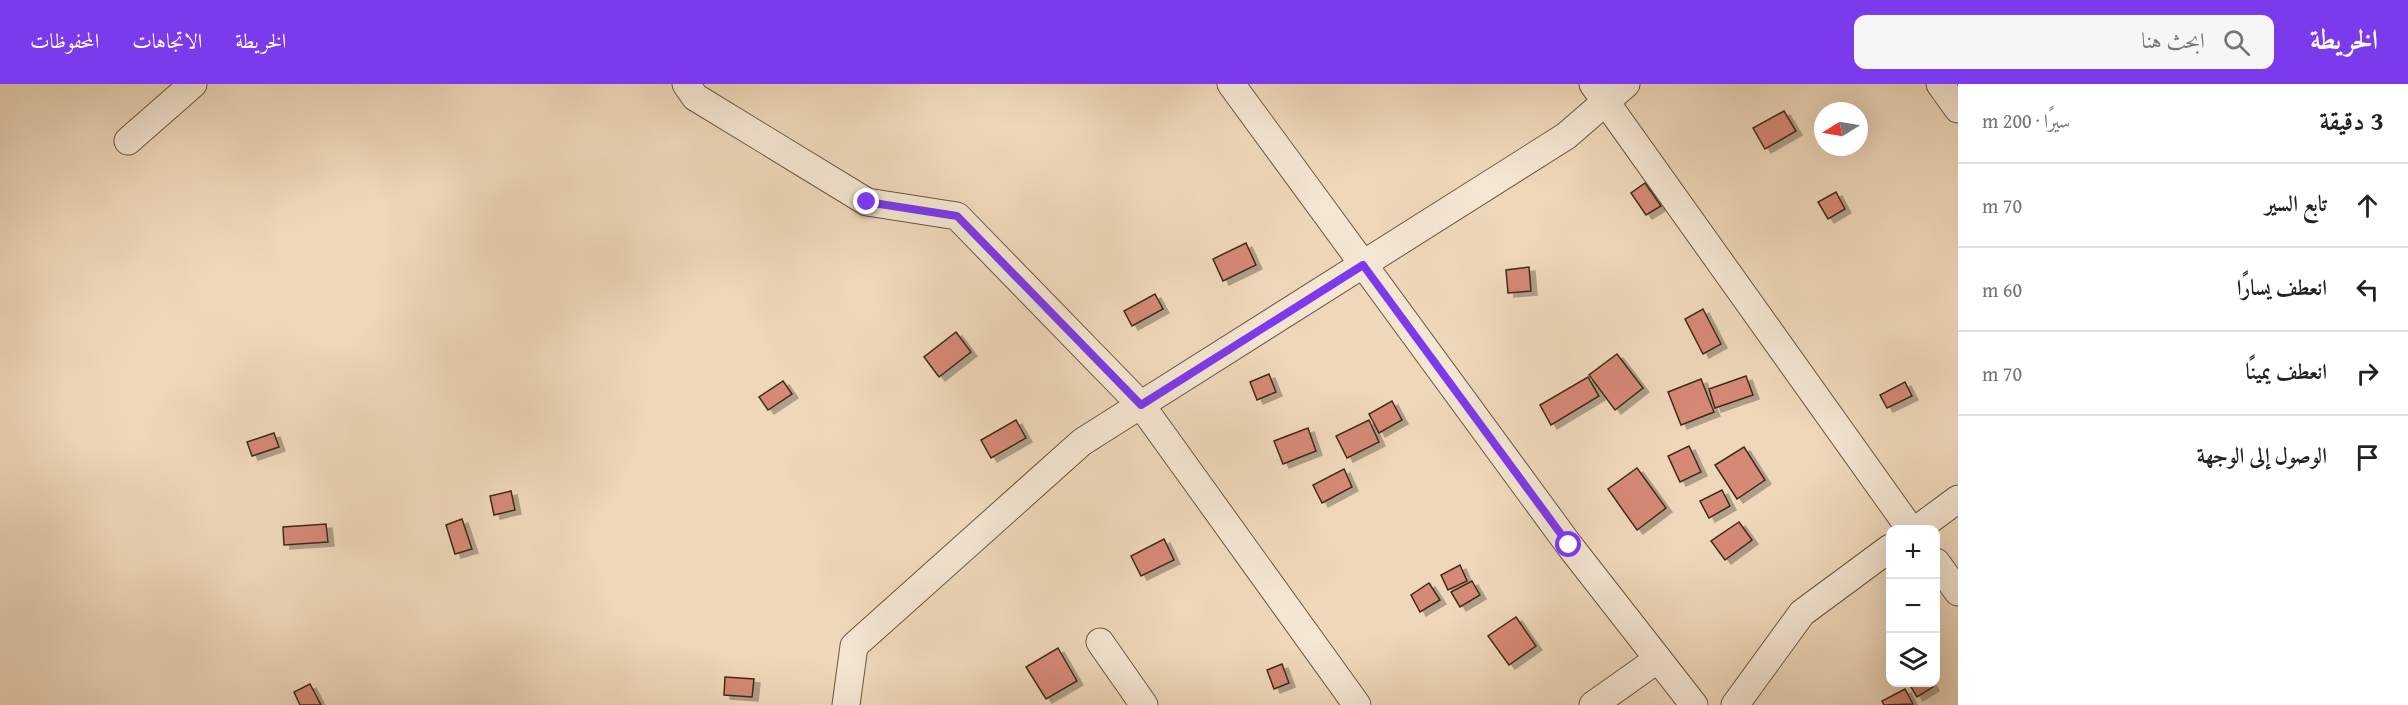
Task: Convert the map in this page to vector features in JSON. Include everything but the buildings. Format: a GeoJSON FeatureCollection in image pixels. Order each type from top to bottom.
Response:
{"type":"FeatureCollection","features":[{"type":"Feature","properties":{"kind":"street"},"geometry":{"type":"LineString","coordinates":[[128,141],[193,84]]}},
{"type":"Feature","properties":{"kind":"street"},"geometry":{"type":"LineString","coordinates":[[686,84],[695,97],[867,202],[957,216],[1141,405],[1350,702]]}},
{"type":"Feature","properties":{"kind":"street"},"geometry":{"type":"LineString","coordinates":[[1231,84],[1569,545],[1694,705]]}},
{"type":"Feature","properties":{"kind":"street"},"geometry":{"type":"LineString","coordinates":[[846,705],[854,646],[1082,442],[1566,136],[1599,93],[1626,84]]}},
{"type":"Feature","properties":{"kind":"street"},"geometry":{"type":"LineString","coordinates":[[1940,84],[1958,109]]}},
{"type":"Feature","properties":{"kind":"street"},"geometry":{"type":"LineString","coordinates":[[1599,93],[1907,525]]}},
{"type":"Feature","properties":{"kind":"street"},"geometry":{"type":"LineString","coordinates":[[1923,525],[1958,499]]}},
{"type":"Feature","properties":{"kind":"street"},"geometry":{"type":"LineString","coordinates":[[1735,705],[1802,613],[1886,551]]}},
{"type":"Feature","properties":{"kind":"street"},"geometry":{"type":"LineString","coordinates":[[1940,569],[1958,592]]}},
{"type":"Feature","properties":{"kind":"street"},"geometry":{"type":"LineString","coordinates":[[1100,642],[1144,705]]}},
{"type":"Feature","properties":{"kind":"street"},"geometry":{"type":"LineString","coordinates":[[1593,705],[1658,659]]}},
{"type":"Feature","properties":{"kind":"route"},"geometry":{"type":"LineString","coordinates":[[867,202],[957,216],[1141,405],[1363,265],[1569,545]]}}]}
